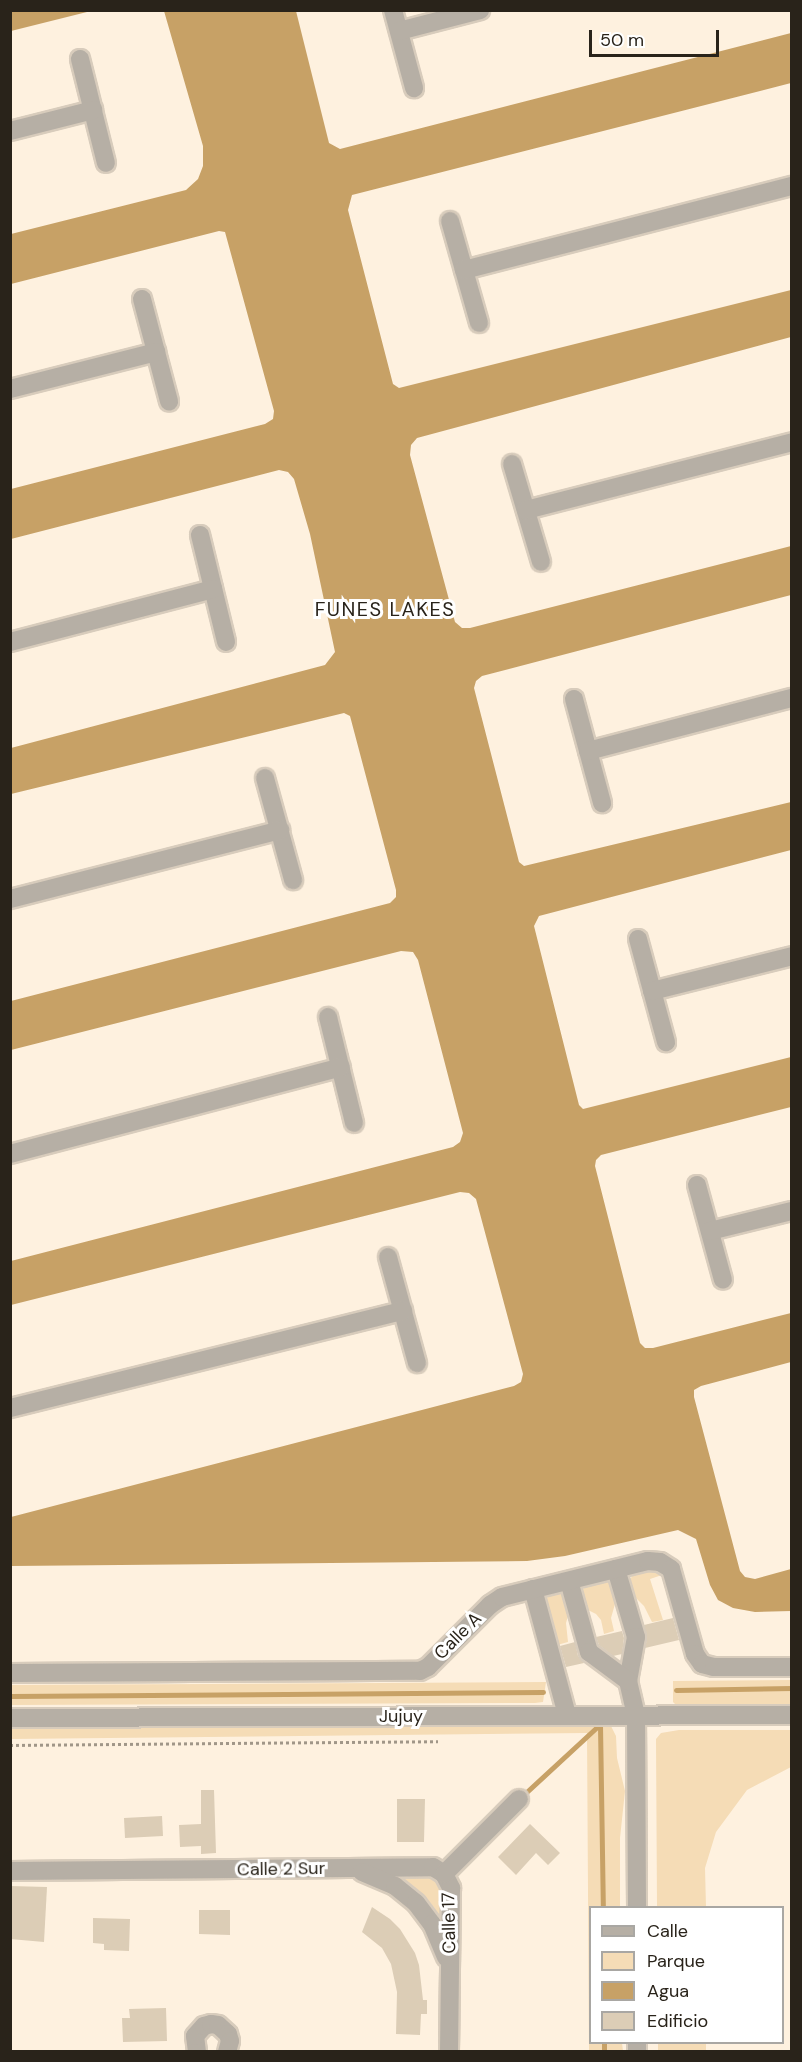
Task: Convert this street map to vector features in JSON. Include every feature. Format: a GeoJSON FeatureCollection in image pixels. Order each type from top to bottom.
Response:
{"type":"FeatureCollection","features":[{"type":"Feature","properties":{"kind":"street"},"geometry":{"type":"LineString","coordinates":[[393,10],[414,88]]}},
{"type":"Feature","properties":{"kind":"street"},"geometry":{"type":"LineString","coordinates":[[399,31],[480,10]]}},
{"type":"Feature","properties":{"kind":"street"},"geometry":{"type":"LineString","coordinates":[[80,59],[106,164]]}},
{"type":"Feature","properties":{"kind":"street"},"geometry":{"type":"LineString","coordinates":[[10,131],[93,110]]}},
{"type":"Feature","properties":{"kind":"street"},"geometry":{"type":"LineString","coordinates":[[464,270],[792,186]]}},
{"type":"Feature","properties":{"kind":"street"},"geometry":{"type":"LineString","coordinates":[[450,221],[479,323]]}},
{"type":"Feature","properties":{"kind":"street"},"geometry":{"type":"LineString","coordinates":[[142,299],[169,401]]}},
{"type":"Feature","properties":{"kind":"street"},"geometry":{"type":"LineString","coordinates":[[10,389],[156,352]]}},
{"type":"Feature","properties":{"kind":"street"},"geometry":{"type":"LineString","coordinates":[[526,510],[792,442]]}},
{"type":"Feature","properties":{"kind":"street"},"geometry":{"type":"LineString","coordinates":[[512,464],[541,562]]}},
{"type":"Feature","properties":{"kind":"street"},"geometry":{"type":"LineString","coordinates":[[200,535],[226,642]]}},
{"type":"Feature","properties":{"kind":"street"},"geometry":{"type":"LineString","coordinates":[[10,642],[213,589]]}},
{"type":"Feature","properties":{"kind":"street"},"geometry":{"type":"LineString","coordinates":[[588,751],[792,698]]}},
{"type":"Feature","properties":{"kind":"street"},"geometry":{"type":"LineString","coordinates":[[574,699],[602,802]]}},
{"type":"Feature","properties":{"kind":"street"},"geometry":{"type":"LineString","coordinates":[[265,778],[293,880]]}},
{"type":"Feature","properties":{"kind":"street"},"geometry":{"type":"LineString","coordinates":[[10,899],[280,830]]}},
{"type":"Feature","properties":{"kind":"street"},"geometry":{"type":"LineString","coordinates":[[638,939],[666,1042]]}},
{"type":"Feature","properties":{"kind":"street"},"geometry":{"type":"LineString","coordinates":[[652,991],[792,956]]}},
{"type":"Feature","properties":{"kind":"street"},"geometry":{"type":"LineString","coordinates":[[328,1017],[354,1123]]}},
{"type":"Feature","properties":{"kind":"street"},"geometry":{"type":"LineString","coordinates":[[10,1154],[341,1067]]}},
{"type":"Feature","properties":{"kind":"street"},"geometry":{"type":"LineString","coordinates":[[698,1185],[723,1280]]}},
{"type":"Feature","properties":{"kind":"street"},"geometry":{"type":"LineString","coordinates":[[710,1231],[792,1211]]}},
{"type":"Feature","properties":{"kind":"street"},"geometry":{"type":"LineString","coordinates":[[388,1257],[417,1363]]}},
{"type":"Feature","properties":{"kind":"street"},"geometry":{"type":"LineString","coordinates":[[10,1408],[403,1311]]}},
{"type":"Feature","properties":{"kind":"street","name":"Calle A"},"geometry":{"type":"LineString","coordinates":[[10,1673],[420,1671],[428,1667],[490,1605],[502,1597],[648,1561],[660,1562],[671,1569],[695,1654],[702,1664],[714,1667],[792,1667]]}},
{"type":"Feature","properties":{"kind":"street"},"geometry":{"type":"LineString","coordinates":[[616,1569],[636,1638],[628,1681],[636,1716],[637,1906]]}},
{"type":"Feature","properties":{"kind":"street"},"geometry":{"type":"LineString","coordinates":[[569,1581],[589,1652],[628,1681]]}},
{"type":"Feature","properties":{"kind":"street"},"geometry":{"type":"LineString","coordinates":[[533,1589],[567,1715]]}},
{"type":"Feature","properties":{"kind":"street","name":"Jujuy"},"geometry":{"type":"LineString","coordinates":[[10,1718],[792,1715]]}},
{"type":"Feature","properties":{"kind":"street"},"geometry":{"type":"LineString","coordinates":[[444,1874],[519,1799]]}},
{"type":"Feature","properties":{"kind":"street","name":"Calle 2 Sur"},"geometry":{"type":"LineString","coordinates":[[10,1871],[433,1867],[444,1874]]}},
{"type":"Feature","properties":{"kind":"street","name":"Calle 17"},"geometry":{"type":"LineString","coordinates":[[346,1868],[372,1874],[395,1886],[416,1903],[432,1924],[444,1948],[450,1974]]}},
{"type":"Feature","properties":{"kind":"street","name":"Calle 17"},"geometry":{"type":"LineString","coordinates":[[444,1874],[451,1888],[449,2052]]}},
{"type":"Feature","properties":{"kind":"street"},"geometry":{"type":"LineString","coordinates":[[197,2052],[195,2036],[204,2026],[211,2024],[224,2028],[228,2034],[230,2041],[227,2052]]}},
{"type":"Feature","properties":{"kind":"path"},"geometry":{"type":"LineString","coordinates":[[10,1745],[438,1741]]}},
{"type":"Feature","properties":{"kind":"green space"},"geometry":{"type":"Polygon","coordinates":[[[653,1569],[662,1575],[650,1579],[663,1620],[652,1622],[644,1606],[633,1595],[629,1582],[633,1574],[653,1569]]]}},
{"type":"Feature","properties":{"kind":"green space"},"geometry":{"type":"Polygon","coordinates":[[[608,1581],[613,1583],[617,1597],[611,1618],[614,1631],[604,1634],[601,1620],[588,1610],[583,1601],[582,1591],[585,1586],[608,1581]]]}},
{"type":"Feature","properties":{"kind":"green space"},"geometry":{"type":"Polygon","coordinates":[[[561,1592],[565,1594],[570,1609],[566,1623],[568,1642],[557,1645],[546,1602],[548,1595],[561,1592]]]}},
{"type":"Feature","properties":{"kind":"green space"},"geometry":{"type":"Polygon","coordinates":[[[791,1680],[791,1706],[677,1706],[673,1702],[673,1681],[791,1680]]]}},
{"type":"Feature","properties":{"kind":"green space"},"geometry":{"type":"Polygon","coordinates":[[[546,1682],[543,1702],[535,1703],[10,1705],[11,1685],[546,1682]]]}},
{"type":"Feature","properties":{"kind":"green space"},"geometry":{"type":"Polygon","coordinates":[[[604,1722],[611,1726],[616,1736],[617,1758],[625,1791],[620,1838],[620,1906],[589,1906],[589,2044],[622,2044],[623,2051],[589,2051],[587,1733],[11,1739],[10,1726],[604,1722]]]}},
{"type":"Feature","properties":{"kind":"green space"},"geometry":{"type":"Polygon","coordinates":[[[679,1730],[791,1730],[791,1767],[747,1790],[716,1832],[705,1868],[706,1906],[657,1906],[656,1739],[661,1733],[679,1730]]]}},
{"type":"Feature","properties":{"kind":"green space"},"geometry":{"type":"Polygon","coordinates":[[[405,1876],[435,1878],[441,1891],[441,1914],[438,1917],[402,1883],[405,1876]]]}},
{"type":"Feature","properties":{"kind":"green space"},"geometry":{"type":"Polygon","coordinates":[[[658,2044],[706,2044],[706,2051],[658,2051],[658,2044]]]}},
{"type":"Feature","properties":{"kind":"water"},"geometry":{"type":"Polygon","coordinates":[[[11,10],[91,10],[91,11],[11,31],[11,10]]]}},
{"type":"Feature","properties":{"kind":"water"},"geometry":{"type":"Polygon","coordinates":[[[164,11],[296,11],[329,143],[340,149],[791,33],[791,83],[352,195],[348,210],[393,384],[399,388],[791,290],[791,337],[417,438],[411,445],[410,455],[455,622],[462,628],[470,628],[791,546],[791,595],[482,676],[476,681],[474,688],[519,862],[524,866],[791,802],[791,850],[539,916],[534,926],[579,1105],[583,1109],[791,1057],[791,1107],[601,1155],[596,1160],[595,1166],[640,1343],[645,1348],[653,1348],[791,1313],[791,1362],[701,1386],[694,1390],[694,1397],[740,1571],[745,1577],[755,1579],[791,1569],[791,1611],[755,1612],[733,1608],[718,1600],[710,1585],[696,1539],[678,1530],[565,1556],[527,1561],[11,1566],[11,1517],[514,1386],[521,1382],[523,1374],[476,1199],[469,1193],[460,1192],[11,1305],[11,1261],[453,1147],[460,1142],[463,1133],[418,960],[413,952],[401,951],[11,1050],[11,1001],[390,903],[396,897],[350,716],[344,713],[11,794],[11,748],[325,665],[335,652],[310,534],[294,479],[288,472],[279,470],[11,539],[11,489],[265,424],[273,419],[274,411],[225,232],[219,231],[11,284],[11,234],[186,190],[198,179],[203,166],[203,146],[164,11]]]}},
{"type":"Feature","properties":{"kind":"building"},"geometry":{"type":"Polygon","coordinates":[[[673,1618],[679,1640],[645,1648],[647,1638],[644,1625],[673,1618]]]}},
{"type":"Feature","properties":{"kind":"building"},"geometry":{"type":"Polygon","coordinates":[[[622,1631],[624,1638],[622,1654],[613,1656],[599,1645],[596,1637],[622,1631]]]}},
{"type":"Feature","properties":{"kind":"building"},"geometry":{"type":"Polygon","coordinates":[[[575,1642],[578,1656],[584,1663],[566,1667],[560,1646],[575,1642]]]}},
{"type":"Feature","properties":{"kind":"building"},"geometry":{"type":"Polygon","coordinates":[[[201,1790],[214,1790],[216,1853],[201,1854],[201,1846],[180,1847],[179,1825],[201,1824],[201,1790]]]}},
{"type":"Feature","properties":{"kind":"building"},"geometry":{"type":"Polygon","coordinates":[[[397,1799],[425,1799],[424,1842],[397,1842],[397,1799]]]}},
{"type":"Feature","properties":{"kind":"building"},"geometry":{"type":"Polygon","coordinates":[[[162,1816],[163,1836],[125,1838],[124,1818],[162,1816]]]}},
{"type":"Feature","properties":{"kind":"building"},"geometry":{"type":"Polygon","coordinates":[[[530,1824],[560,1853],[548,1865],[536,1853],[516,1875],[498,1857],[530,1824]]]}},
{"type":"Feature","properties":{"kind":"building"},"geometry":{"type":"Polygon","coordinates":[[[10,1886],[47,1887],[44,1942],[10,1939],[10,1886]]]}},
{"type":"Feature","properties":{"kind":"building"},"geometry":{"type":"Polygon","coordinates":[[[372,1907],[400,1929],[415,1953],[419,1965],[423,2000],[427,2000],[427,2014],[421,2014],[420,2035],[396,2034],[397,1992],[391,1964],[382,1948],[362,1932],[372,1907]]]}},
{"type":"Feature","properties":{"kind":"building"},"geometry":{"type":"Polygon","coordinates":[[[199,1910],[230,1910],[230,1935],[199,1934],[199,1910]]]}},
{"type":"Feature","properties":{"kind":"building"},"geometry":{"type":"Polygon","coordinates":[[[93,1918],[130,1919],[129,1951],[104,1950],[104,1944],[93,1943],[93,1918]]]}},
{"type":"Feature","properties":{"kind":"building"},"geometry":{"type":"Polygon","coordinates":[[[166,2008],[167,2041],[123,2042],[122,2018],[130,2018],[129,2009],[166,2008]]]}},
{"type":"Feature","properties":{"kind":"waterway"},"geometry":{"type":"LineString","coordinates":[[676,1690],[792,1688]]}},
{"type":"Feature","properties":{"kind":"waterway"},"geometry":{"type":"LineString","coordinates":[[10,1696],[543,1692]]}},
{"type":"Feature","properties":{"kind":"waterway"},"geometry":{"type":"LineString","coordinates":[[520,1798],[599,1725]]}},
{"type":"Feature","properties":{"kind":"waterway"},"geometry":{"type":"LineString","coordinates":[[600,1725],[603,1906]]}},
{"type":"Feature","properties":{"kind":"waterway"},"geometry":{"type":"LineString","coordinates":[[604,2044],[604,2052]]}},
{"type":"Feature","properties":{"kind":"district","name":"FUNES LAKES"},"geometry":{"type":"Point","coordinates":[385,609]}}]}
